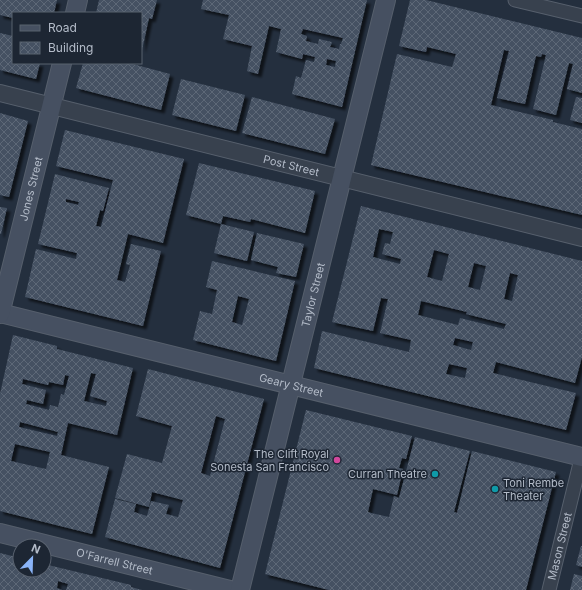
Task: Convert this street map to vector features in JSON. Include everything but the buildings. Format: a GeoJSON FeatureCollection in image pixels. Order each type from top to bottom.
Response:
{"type":"FeatureCollection","features":[{"type":"Feature","properties":{"kind":"main road"},"geometry":{"type":"LineString","coordinates":[[75,12],[78,0]]}},
{"type":"Feature","properties":{"kind":"main road","name":"Taylor Street"},"geometry":{"type":"LineString","coordinates":[[240,590],[386,0]]}},
{"type":"Feature","properties":{"kind":"main road","name":"Jones Street"},"geometry":{"type":"LineString","coordinates":[[0,313],[62,64]]}},
{"type":"Feature","properties":{"kind":"main road","name":"Geary Street"},"geometry":{"type":"LineString","coordinates":[[0,313],[582,456]]}},
{"type":"Feature","properties":{"kind":"main road","name":"O'Farrell Street"},"geometry":{"type":"LineString","coordinates":[[0,532],[230,590]]}},
{"type":"Feature","properties":{"kind":"street"},"geometry":{"type":"LineString","coordinates":[[515,0],[582,16]]}},
{"type":"Feature","properties":{"kind":"street","name":"Post Street"},"geometry":{"type":"LineString","coordinates":[[0,93],[582,238]]}},
{"type":"Feature","properties":{"kind":"street","name":"Mason Street"},"geometry":{"type":"LineString","coordinates":[[549,590],[582,456]]}},
{"type":"Feature","properties":{"kind":"place","name":"The Clift Royal Sonesta San Francisco"},"geometry":{"type":"Point","coordinates":[337,460]}},
{"type":"Feature","properties":{"kind":"place","name":"Curran Theatre"},"geometry":{"type":"Point","coordinates":[435,474]}},
{"type":"Feature","properties":{"kind":"place","name":"Toni Rembe Theater"},"geometry":{"type":"Point","coordinates":[495,489]}}]}
